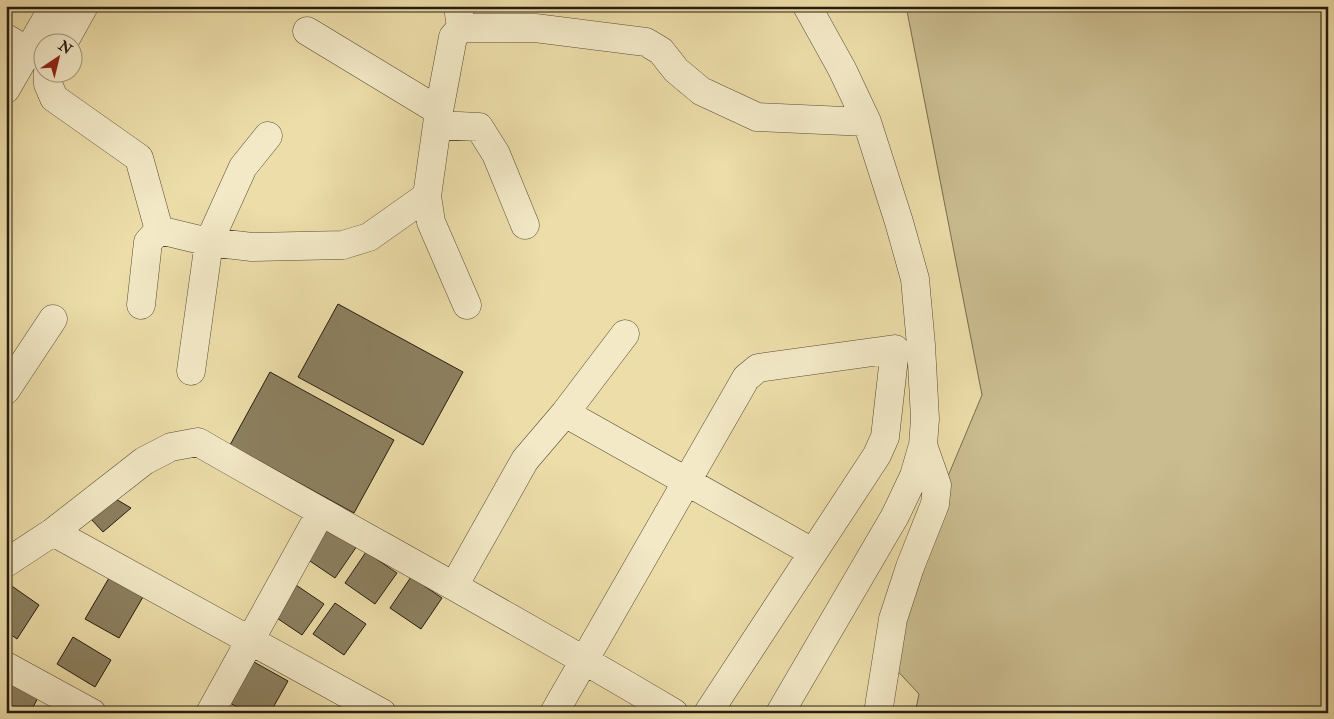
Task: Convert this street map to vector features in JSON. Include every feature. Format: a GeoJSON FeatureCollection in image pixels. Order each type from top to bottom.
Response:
{"type":"FeatureCollection","features":[{"type":"Feature","properties":{"kind":"street"},"geometry":{"type":"LineString","coordinates":[[6,89],[17,44],[54,6]]}},
{"type":"Feature","properties":{"kind":"street"},"geometry":{"type":"LineString","coordinates":[[70,32],[84,6]]}},
{"type":"Feature","properties":{"kind":"street"},"geometry":{"type":"LineString","coordinates":[[708,713],[812,552],[878,455],[885,437],[908,347],[915,279],[899,222],[867,122],[842,69],[806,6]]}},
{"type":"Feature","properties":{"kind":"street"},"geometry":{"type":"LineString","coordinates":[[467,305],[431,222],[426,196],[453,38],[460,17],[536,17],[646,42],[661,51],[676,70],[701,91],[757,117],[867,122]]}},
{"type":"Feature","properties":{"kind":"street"},"geometry":{"type":"LineString","coordinates":[[307,31],[438,118],[479,128],[496,154],[525,225]]}},
{"type":"Feature","properties":{"kind":"street"},"geometry":{"type":"LineString","coordinates":[[48,82],[54,98],[140,158],[159,230]]}},
{"type":"Feature","properties":{"kind":"street"},"geometry":{"type":"LineString","coordinates":[[191,370],[209,242],[243,166],[268,136]]}},
{"type":"Feature","properties":{"kind":"street"},"geometry":{"type":"LineString","coordinates":[[159,230],[209,242],[252,247],[343,245],[368,237],[426,196]]}},
{"type":"Feature","properties":{"kind":"street"},"geometry":{"type":"LineString","coordinates":[[141,305],[148,242],[159,230]]}},
{"type":"Feature","properties":{"kind":"street"},"geometry":{"type":"LineString","coordinates":[[6,390],[53,319]]}},
{"type":"Feature","properties":{"kind":"street"},"geometry":{"type":"LineString","coordinates":[[454,586],[524,460],[565,413],[625,334]]}},
{"type":"Feature","properties":{"kind":"street"},"geometry":{"type":"LineString","coordinates":[[780,713],[895,516],[914,476],[923,445],[925,419],[908,347]]}},
{"type":"Feature","properties":{"kind":"street"},"geometry":{"type":"LineString","coordinates":[[554,713],[746,378],[758,368],[908,347]]}},
{"type":"Feature","properties":{"kind":"street"},"geometry":{"type":"LineString","coordinates":[[565,413],[812,552]]}},
{"type":"Feature","properties":{"kind":"street"},"geometry":{"type":"LineString","coordinates":[[6,563],[53,532],[144,461],[171,448],[198,442],[584,659],[674,713]]}},
{"type":"Feature","properties":{"kind":"street"},"geometry":{"type":"LineString","coordinates":[[878,713],[893,619],[910,567],[935,504],[937,485],[923,445]]}},
{"type":"Feature","properties":{"kind":"street"},"geometry":{"type":"LineString","coordinates":[[210,713],[321,512]]}},
{"type":"Feature","properties":{"kind":"street"},"geometry":{"type":"LineString","coordinates":[[53,532],[382,713]]}},
{"type":"Feature","properties":{"kind":"street"},"geometry":{"type":"LineString","coordinates":[[6,666],[92,713]]}},
{"type":"Feature","properties":{"kind":"shaded area"},"geometry":{"type":"Polygon","coordinates":[[[906,6],[1328,6],[1328,713],[915,713],[919,694],[876,648],[982,395],[906,6]]]}},
{"type":"Feature","properties":{"kind":"building"},"geometry":{"type":"Polygon","coordinates":[[[338,304],[463,372],[423,445],[298,377],[338,304]]]}},
{"type":"Feature","properties":{"kind":"building"},"geometry":{"type":"Polygon","coordinates":[[[270,372],[394,440],[354,513],[230,445],[270,372]]]}},
{"type":"Feature","properties":{"kind":"building"},"geometry":{"type":"Polygon","coordinates":[[[114,498],[131,508],[103,532],[91,519],[114,498]]]}},
{"type":"Feature","properties":{"kind":"building"},"geometry":{"type":"Polygon","coordinates":[[[326,525],[357,546],[335,578],[304,557],[326,525]]]}},
{"type":"Feature","properties":{"kind":"building"},"geometry":{"type":"Polygon","coordinates":[[[366,552],[397,573],[375,604],[345,583],[366,552]]]}},
{"type":"Feature","properties":{"kind":"building"},"geometry":{"type":"Polygon","coordinates":[[[411,577],[442,598],[421,629],[390,608],[411,577]]]}},
{"type":"Feature","properties":{"kind":"building"},"geometry":{"type":"Polygon","coordinates":[[[109,578],[143,597],[119,638],[85,619],[109,578]]]}},
{"type":"Feature","properties":{"kind":"building"},"geometry":{"type":"Polygon","coordinates":[[[6,582],[39,605],[17,639],[6,631],[6,582]]]}},
{"type":"Feature","properties":{"kind":"building"},"geometry":{"type":"Polygon","coordinates":[[[293,583],[324,604],[302,635],[271,614],[293,583]]]}},
{"type":"Feature","properties":{"kind":"building"},"geometry":{"type":"Polygon","coordinates":[[[335,603],[366,624],[344,655],[313,634],[335,603]]]}},
{"type":"Feature","properties":{"kind":"building"},"geometry":{"type":"Polygon","coordinates":[[[73,637],[111,660],[95,687],[57,664],[73,637]]]}},
{"type":"Feature","properties":{"kind":"building"},"geometry":{"type":"Polygon","coordinates":[[[254,662],[288,681],[270,713],[248,713],[230,703],[254,662]]]}},
{"type":"Feature","properties":{"kind":"building"},"geometry":{"type":"Polygon","coordinates":[[[6,675],[42,690],[30,713],[6,713],[6,675]]]}},
{"type":"Feature","properties":{"kind":"building"},"geometry":{"type":"Polygon","coordinates":[[[342,701],[362,713],[336,713],[342,701]]]}}]}
